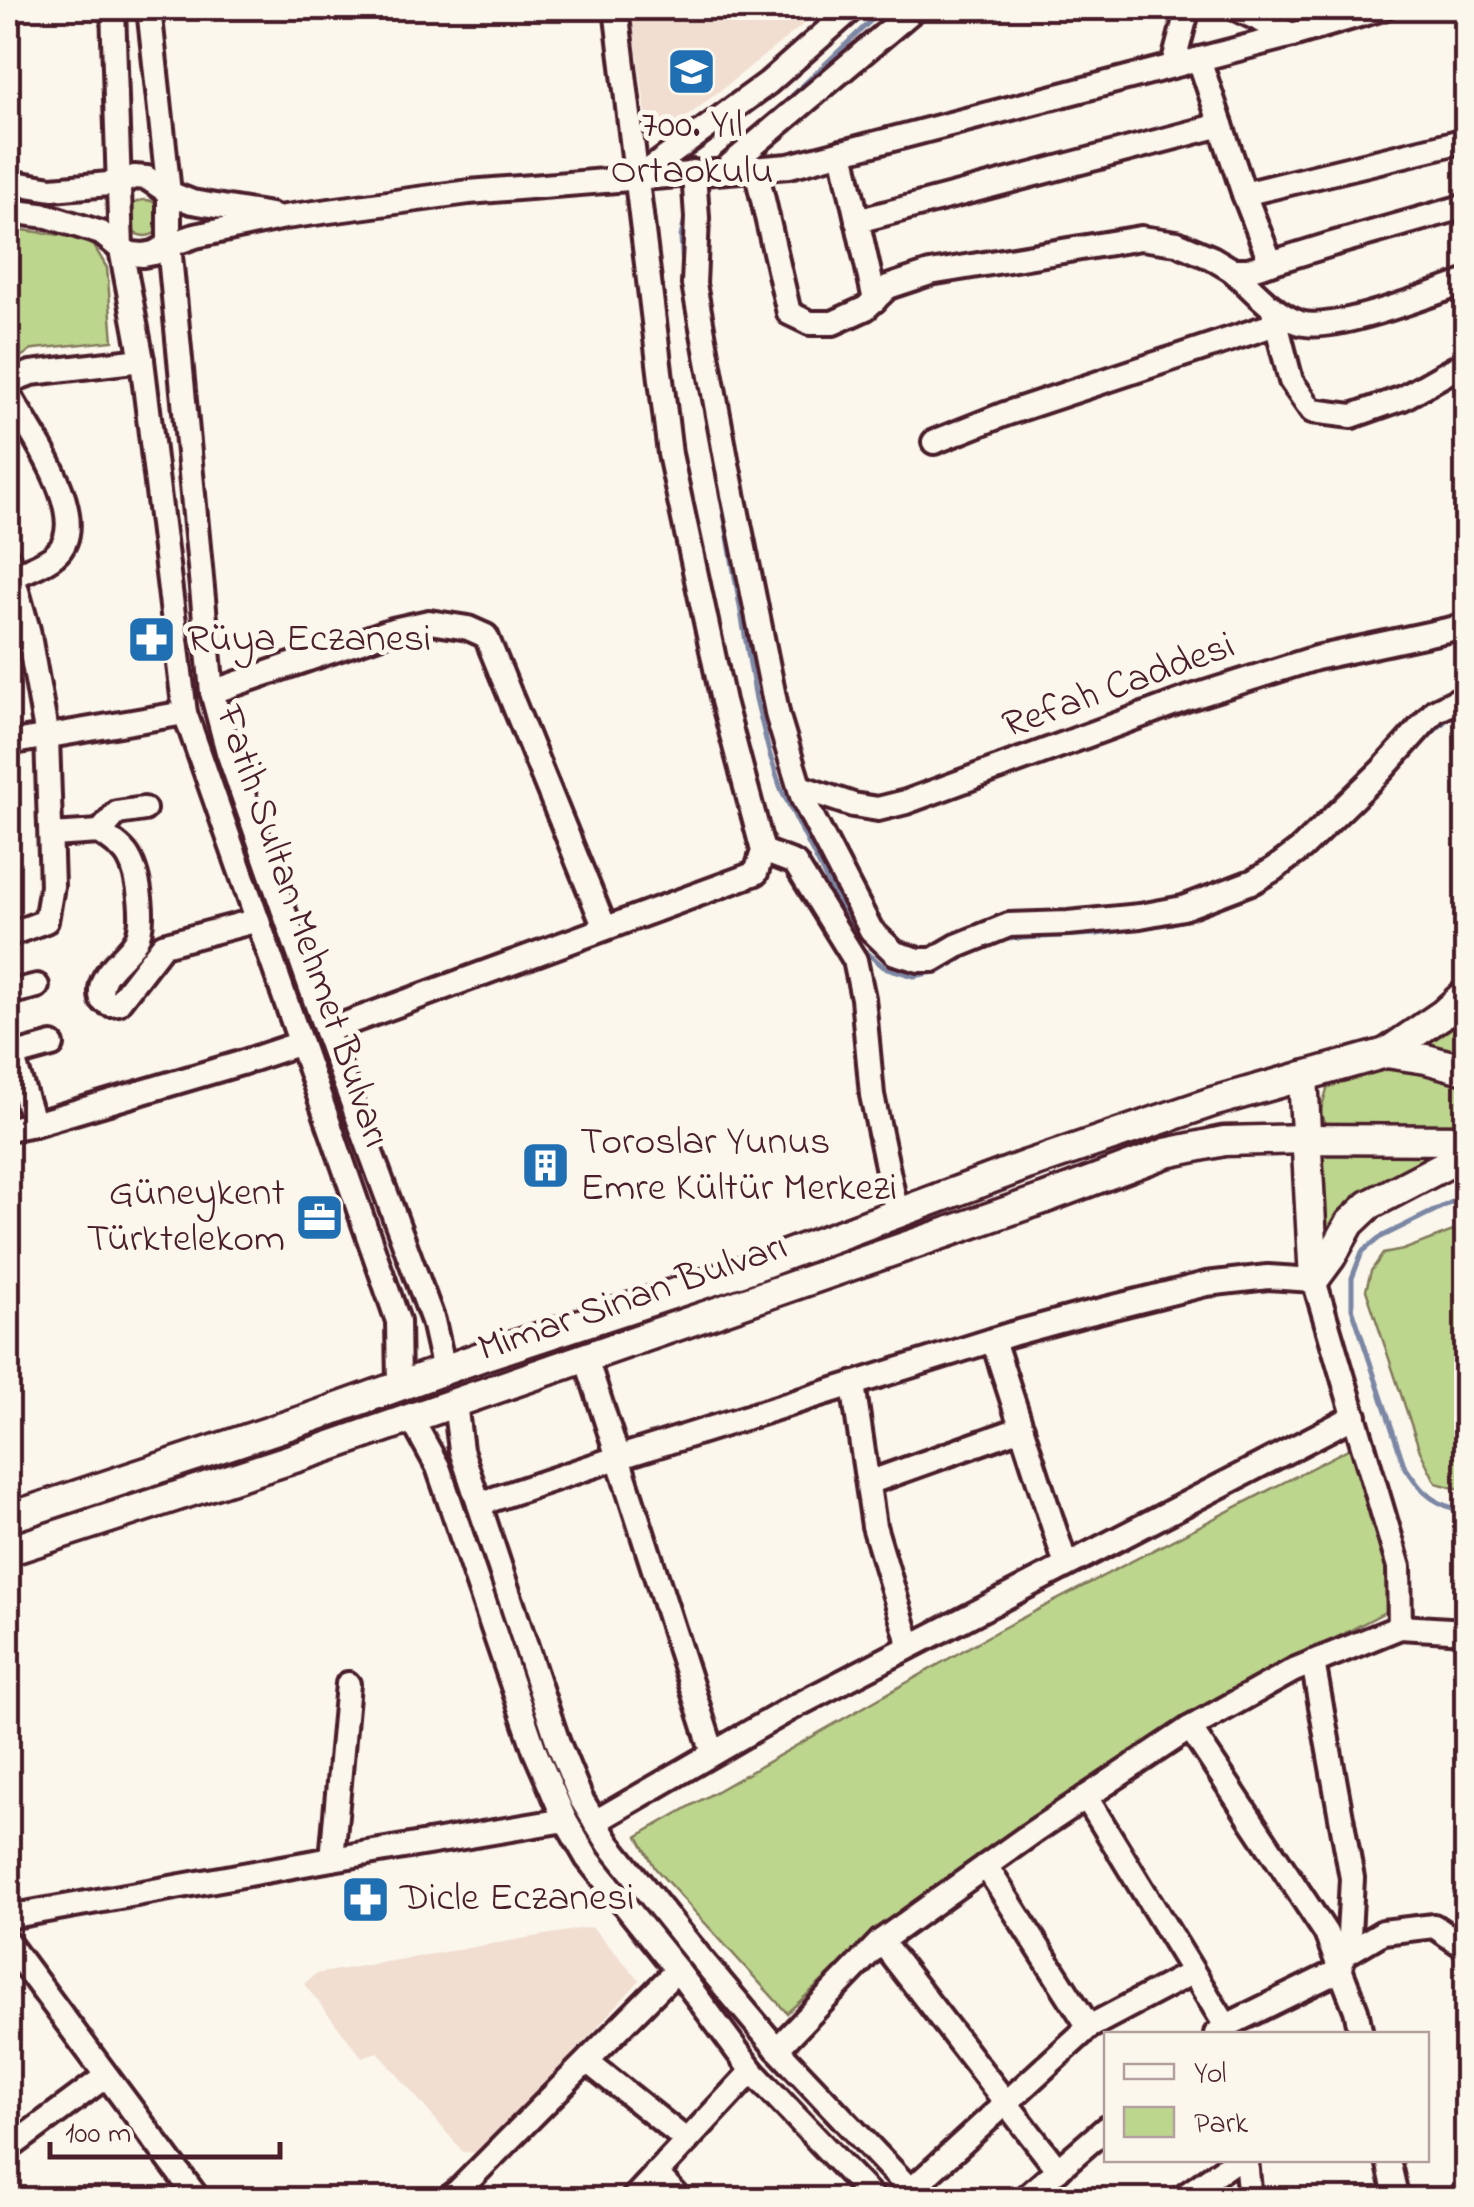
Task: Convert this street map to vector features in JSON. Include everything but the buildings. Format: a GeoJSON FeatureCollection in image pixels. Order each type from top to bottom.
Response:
{"type":"FeatureCollection","features":[{"type":"Feature","properties":{"kind":"main road","name":"Mimar Sinan Bulvarı"},"geometry":{"type":"LineString","coordinates":[[8,1518],[748,1270],[1026,1165],[1175,1115],[1386,1053],[1444,1014],[1466,993]]}},
{"type":"Feature","properties":{"kind":"main road","name":"Mimar Sinan Bulvarı"},"geometry":{"type":"LineString","coordinates":[[1386,1053],[1466,1070]]}},
{"type":"Feature","properties":{"kind":"main road"},"geometry":{"type":"LineString","coordinates":[[1303,1076],[1314,1280]]}},
{"type":"Feature","properties":{"kind":"main road","name":"Mimar Sinan Bulvarı"},"geometry":{"type":"LineString","coordinates":[[8,1551],[586,1358],[1166,1153],[1224,1141],[1466,1140]]}},
{"type":"Feature","properties":{"kind":"main road"},"geometry":{"type":"LineString","coordinates":[[1314,1280],[1350,1223],[1368,1205],[1466,1154]]}},
{"type":"Feature","properties":{"kind":"main road"},"geometry":{"type":"LineString","coordinates":[[444,1370],[455,1384],[455,1403]]}},
{"type":"Feature","properties":{"kind":"main road"},"geometry":{"type":"LineString","coordinates":[[399,1386],[402,1403],[411,1418]]}},
{"type":"Feature","properties":{"kind":"street","name":"Fatih Sultan Mehmet Bulvarı"},"geometry":{"type":"LineString","coordinates":[[113,8],[122,249],[142,360],[185,713],[398,1321],[399,1386]]}},
{"type":"Feature","properties":{"kind":"street","name":"Fatih Sultan Mehmet Bulvarı"},"geometry":{"type":"LineString","coordinates":[[149,8],[212,692],[228,752],[432,1321],[444,1370]]}},
{"type":"Feature","properties":{"kind":"street"},"geometry":{"type":"LineString","coordinates":[[326,1031],[756,873],[762,851],[723,701],[670,454],[616,8]]}},
{"type":"Feature","properties":{"kind":"street"},"geometry":{"type":"LineString","coordinates":[[636,180],[768,83],[853,8]]}},
{"type":"Feature","properties":{"kind":"street"},"geometry":{"type":"LineString","coordinates":[[723,170],[916,8]]}},
{"type":"Feature","properties":{"kind":"street"},"geometry":{"type":"LineString","coordinates":[[1173,66],[1188,8]]}},
{"type":"Feature","properties":{"kind":"street"},"geometry":{"type":"LineString","coordinates":[[1236,8],[1292,34]]}},
{"type":"Feature","properties":{"kind":"street"},"geometry":{"type":"LineString","coordinates":[[8,210],[48,216],[101,234],[132,254],[143,255],[195,236],[284,217],[469,192],[789,166],[1384,8]]}},
{"type":"Feature","properties":{"kind":"street"},"geometry":{"type":"LineString","coordinates":[[1199,59],[1271,263]]}},
{"type":"Feature","properties":{"kind":"street"},"geometry":{"type":"LineString","coordinates":[[857,220],[1221,125]]}},
{"type":"Feature","properties":{"kind":"street"},"geometry":{"type":"LineString","coordinates":[[1244,194],[1466,140]]}},
{"type":"Feature","properties":{"kind":"street"},"geometry":{"type":"LineString","coordinates":[[842,152],[875,300]]}},
{"type":"Feature","properties":{"kind":"street"},"geometry":{"type":"LineString","coordinates":[[756,169],[789,313],[810,323],[833,323],[866,308],[888,287],[930,273],[1142,238],[1177,243],[1232,270],[1274,315],[1291,381],[1312,412],[1352,416],[1403,398],[1466,362]]}},
{"type":"Feature","properties":{"kind":"street"},"geometry":{"type":"LineString","coordinates":[[694,172],[694,284],[778,717],[803,799],[871,930],[895,953],[933,960],[1009,926],[1140,916],[1182,908],[1254,881],[1302,848],[1436,711],[1466,696]]}},
{"type":"Feature","properties":{"kind":"street"},"geometry":{"type":"LineString","coordinates":[[8,182],[52,189],[147,178],[192,202],[284,217]]}},
{"type":"Feature","properties":{"kind":"street"},"geometry":{"type":"LineString","coordinates":[[1232,270],[1248,270],[1466,206]]}},
{"type":"Feature","properties":{"kind":"street"},"geometry":{"type":"LineString","coordinates":[[934,442],[1274,315],[1300,323],[1322,324],[1369,314],[1466,282]]}},
{"type":"Feature","properties":{"kind":"street"},"geometry":{"type":"LineString","coordinates":[[8,382],[31,373],[142,360]]}},
{"type":"Feature","properties":{"kind":"street"},"geometry":{"type":"LineString","coordinates":[[8,393],[57,479],[68,513],[68,536],[56,555],[10,568],[28,630],[47,737],[52,886],[46,921],[8,935]]}},
{"type":"Feature","properties":{"kind":"street"},"geometry":{"type":"LineString","coordinates":[[212,692],[428,622],[468,628],[486,636],[605,928]]}},
{"type":"Feature","properties":{"kind":"street","name":"Refah Caddesi"},"geometry":{"type":"LineString","coordinates":[[800,787],[853,805],[878,808],[906,802],[1190,698],[1316,658],[1466,626]]}},
{"type":"Feature","properties":{"kind":"street"},"geometry":{"type":"LineString","coordinates":[[8,743],[185,713]]}},
{"type":"Feature","properties":{"kind":"street"},"geometry":{"type":"LineString","coordinates":[[50,835],[100,832],[117,813],[144,809]]}},
{"type":"Feature","properties":{"kind":"street"},"geometry":{"type":"LineString","coordinates":[[100,832],[129,858],[143,908],[138,938],[104,977],[100,992],[102,1000],[109,1004],[118,1003],[163,945],[258,920]]}},
{"type":"Feature","properties":{"kind":"street"},"geometry":{"type":"LineString","coordinates":[[762,851],[795,863],[856,960],[872,1095],[897,1214]]}},
{"type":"Feature","properties":{"kind":"street"},"geometry":{"type":"LineString","coordinates":[[8,993],[37,986]]}},
{"type":"Feature","properties":{"kind":"street"},"geometry":{"type":"LineString","coordinates":[[8,1128],[34,1124],[302,1043]]}},
{"type":"Feature","properties":{"kind":"street"},"geometry":{"type":"LineString","coordinates":[[34,1124],[10,1049],[52,1045]]}},
{"type":"Feature","properties":{"kind":"street"},"geometry":{"type":"LineString","coordinates":[[479,1504],[1082,1315],[1206,1284],[1268,1277],[1314,1280],[1399,1567],[1400,1627]]}},
{"type":"Feature","properties":{"kind":"street"},"geometry":{"type":"LineString","coordinates":[[993,1340],[1066,1565]]}},
{"type":"Feature","properties":{"kind":"street"},"geometry":{"type":"LineString","coordinates":[[586,1358],[714,1753]]}},
{"type":"Feature","properties":{"kind":"street"},"geometry":{"type":"LineString","coordinates":[[853,1384],[874,1526],[910,1646]]}},
{"type":"Feature","properties":{"kind":"street"},"geometry":{"type":"LineString","coordinates":[[455,1403],[461,1450],[558,1743],[581,1799],[609,1844],[698,1955],[778,2049],[916,2195],[1006,2103],[1089,2027],[1191,1973]]}},
{"type":"Feature","properties":{"kind":"street"},"geometry":{"type":"LineString","coordinates":[[595,1822],[788,1710],[1354,1416]]}},
{"type":"Feature","properties":{"kind":"street"},"geometry":{"type":"LineString","coordinates":[[411,1418],[438,1467],[536,1751],[565,1820],[588,1858],[752,2072],[875,2200]]}},
{"type":"Feature","properties":{"kind":"street"},"geometry":{"type":"LineString","coordinates":[[868,1483],[1022,1428]]}},
{"type":"Feature","properties":{"kind":"street"},"geometry":{"type":"LineString","coordinates":[[778,2049],[880,1940],[1190,1728],[1294,1670],[1400,1627],[1466,1631]]}},
{"type":"Feature","properties":{"kind":"street"},"geometry":{"type":"LineString","coordinates":[[1313,1662],[1352,1878],[1349,1935],[1340,1962]]}},
{"type":"Feature","properties":{"kind":"street"},"geometry":{"type":"LineString","coordinates":[[332,1859],[348,1684]]}},
{"type":"Feature","properties":{"kind":"street"},"geometry":{"type":"LineString","coordinates":[[1190,1728],[1326,1933],[1340,1962],[1361,2032]]}},
{"type":"Feature","properties":{"kind":"street"},"geometry":{"type":"LineString","coordinates":[[1086,1798],[1191,1973],[1232,2029],[1383,1932],[1434,1926],[1466,1948]]}},
{"type":"Feature","properties":{"kind":"street"},"geometry":{"type":"LineString","coordinates":[[8,1917],[565,1820]]}},
{"type":"Feature","properties":{"kind":"street"},"geometry":{"type":"LineString","coordinates":[[986,1866],[1089,2027]]}},
{"type":"Feature","properties":{"kind":"street"},"geometry":{"type":"LineString","coordinates":[[880,1940],[1058,2170]]}},
{"type":"Feature","properties":{"kind":"street"},"geometry":{"type":"LineString","coordinates":[[8,1943],[193,2191],[169,2200]]}},
{"type":"Feature","properties":{"kind":"street"},"geometry":{"type":"LineString","coordinates":[[452,2198],[676,1970]]}},
{"type":"Feature","properties":{"kind":"street"},"geometry":{"type":"LineString","coordinates":[[588,2062],[687,2141]]}},
{"type":"Feature","properties":{"kind":"street"},"geometry":{"type":"LineString","coordinates":[[632,2200],[752,2072]]}},
{"type":"Feature","properties":{"kind":"street"},"geometry":{"type":"LineString","coordinates":[[8,2150],[106,2076]]}},
{"type":"Feature","properties":{"kind":"street"},"geometry":{"type":"LineString","coordinates":[[1023,2200],[1104,2130]]}},
{"type":"Feature","properties":{"kind":"street"},"geometry":{"type":"LineString","coordinates":[[1180,2200],[1233,2162]]}},
{"type":"Feature","properties":{"kind":"street"},"geometry":{"type":"LineString","coordinates":[[1246,2162],[1250,2200]]}},
{"type":"Feature","properties":{"kind":"street"},"geometry":{"type":"LineString","coordinates":[[1388,2162],[1396,2200]]}},
{"type":"Feature","properties":{"kind":"street"},"geometry":{"type":"LineString","coordinates":[[656,2174],[681,2200]]}},
{"type":"Feature","properties":{"kind":"shaded area","name":"700. Yıl Ortaokulu"},"geometry":{"type":"Polygon","coordinates":[[[631,8],[824,8],[659,139],[649,135],[631,8]]]}},
{"type":"Feature","properties":{"kind":"shaded area"},"geometry":{"type":"Polygon","coordinates":[[[592,1927],[640,1980],[483,2153],[463,2152],[378,2052],[362,2057],[304,1984],[315,1974],[592,1927]]]}},
{"type":"Feature","properties":{"kind":"green space"},"geometry":{"type":"Polygon","coordinates":[[[145,200],[158,205],[163,218],[158,231],[145,236],[132,231],[127,218],[132,205],[145,200]]]}},
{"type":"Feature","properties":{"kind":"green space"},"geometry":{"type":"Polygon","coordinates":[[[8,228],[90,239],[107,268],[113,341],[34,349],[8,364],[8,228]]]}},
{"type":"Feature","properties":{"kind":"green space"},"geometry":{"type":"Polygon","coordinates":[[[1466,1013],[1466,1055],[1425,1047],[1466,1013]]]}},
{"type":"Feature","properties":{"kind":"green space"},"geometry":{"type":"Polygon","coordinates":[[[1393,1067],[1466,1079],[1466,1127],[1326,1125],[1320,1113],[1327,1089],[1353,1076],[1393,1067]]]}},
{"type":"Feature","properties":{"kind":"green space"},"geometry":{"type":"Polygon","coordinates":[[[1446,1151],[1318,1250],[1311,1155],[1446,1151]]]}},
{"type":"Feature","properties":{"kind":"green space"},"geometry":{"type":"Polygon","coordinates":[[[1466,1226],[1466,1488],[1454,1488],[1436,1483],[1420,1451],[1366,1290],[1371,1271],[1383,1254],[1466,1226]]]}},
{"type":"Feature","properties":{"kind":"green space"},"geometry":{"type":"Polygon","coordinates":[[[1350,1448],[1386,1568],[1387,1611],[1194,1712],[886,1923],[787,2013],[655,1868],[638,1836],[999,1630],[1350,1448]]]}},
{"type":"Feature","properties":{"kind":"waterway"},"geometry":{"type":"LineString","coordinates":[[774,113],[884,8]]}},
{"type":"Feature","properties":{"kind":"waterway"},"geometry":{"type":"LineString","coordinates":[[684,285],[681,237],[686,214]]}},
{"type":"Feature","properties":{"kind":"waterway"},"geometry":{"type":"LineString","coordinates":[[705,404],[756,699],[781,789],[860,947],[884,967],[914,976],[940,971],[975,950]]}},
{"type":"Feature","properties":{"kind":"waterway"},"geometry":{"type":"LineString","coordinates":[[1420,744],[1452,715],[1466,709]]}},
{"type":"Feature","properties":{"kind":"waterway"},"geometry":{"type":"LineString","coordinates":[[1004,939],[1097,934],[1186,918]]}},
{"type":"Feature","properties":{"kind":"waterway"},"geometry":{"type":"LineString","coordinates":[[1466,1195],[1379,1238],[1362,1252],[1352,1278],[1352,1308],[1404,1465],[1437,1502],[1455,1509],[1466,1503]]}},
{"type":"Feature","properties":{"kind":"place","name":"700. Yıl Ortaokulu"},"geometry":{"type":"Point","coordinates":[692,71]}},
{"type":"Feature","properties":{"kind":"place","name":"Rüya Eczanesi"},"geometry":{"type":"Point","coordinates":[152,640]}},
{"type":"Feature","properties":{"kind":"place","name":"Toroslar Yunus Emre Kültür Merkezi"},"geometry":{"type":"Point","coordinates":[545,1166]}},
{"type":"Feature","properties":{"kind":"place","name":"Güneykent Türktelekom"},"geometry":{"type":"Point","coordinates":[320,1217]}},
{"type":"Feature","properties":{"kind":"place","name":"Dicle Eczanesi"},"geometry":{"type":"Point","coordinates":[365,1899]}}]}
